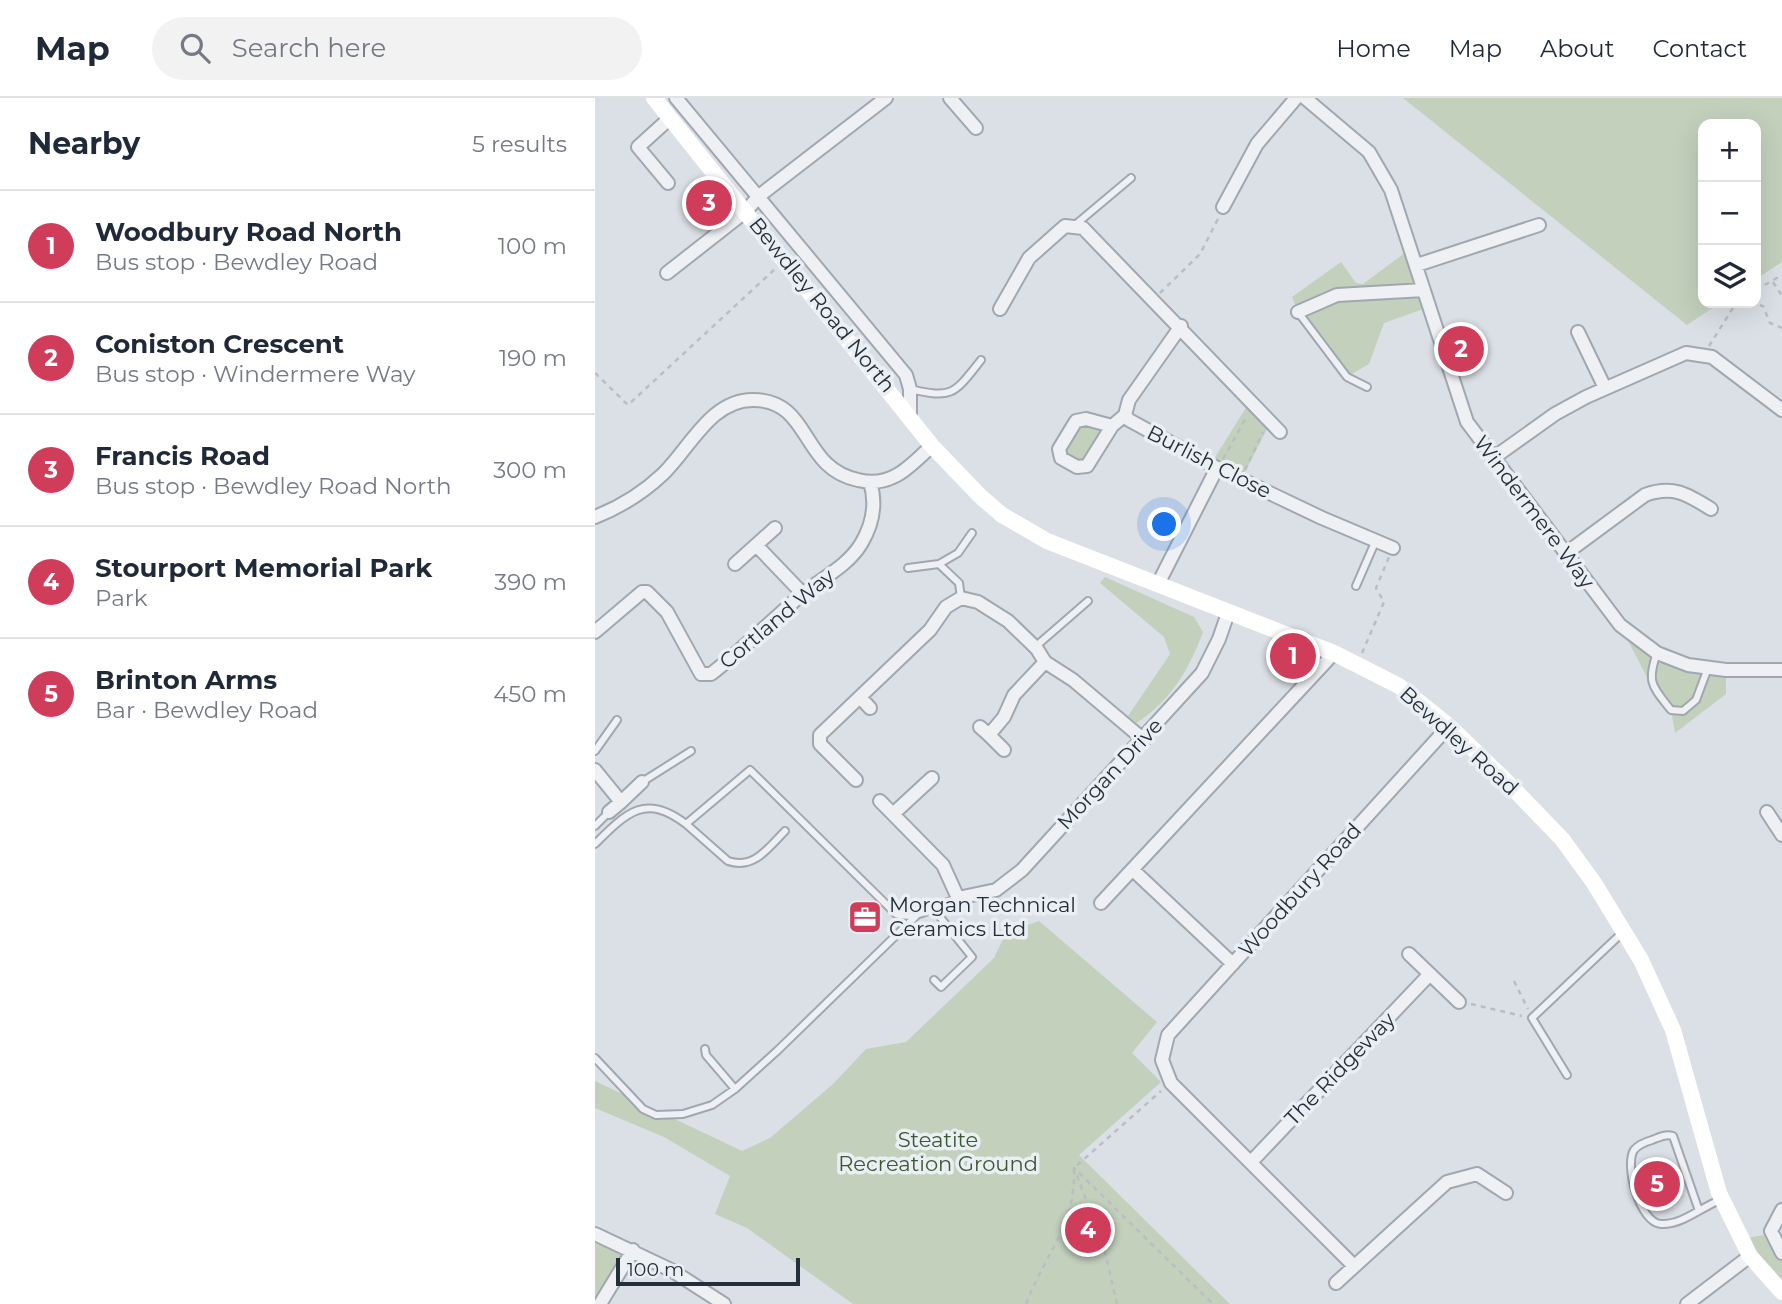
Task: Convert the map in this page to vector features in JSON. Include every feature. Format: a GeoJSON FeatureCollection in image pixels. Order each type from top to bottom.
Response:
{"type":"FeatureCollection","features":[{"type":"Feature","properties":{"kind":"main road","name":"Bewdley Road North"},"geometry":{"type":"LineString","coordinates":[[654,98],[910,414]]}},
{"type":"Feature","properties":{"kind":"main road","name":"Bewdley Road"},"geometry":{"type":"LineString","coordinates":[[910,414],[932,446],[980,496],[1026,530],[1228,613],[1334,653],[1399,686],[1449,726],[1562,839],[1641,960],[1673,1030],[1722,1200],[1750,1256],[1782,1292]]}},
{"type":"Feature","properties":{"kind":"street"},"geometry":{"type":"LineString","coordinates":[[675,98],[906,375],[910,389],[910,414]]}},
{"type":"Feature","properties":{"kind":"street"},"geometry":{"type":"LineString","coordinates":[[667,273],[746,211],[759,196],[886,98]]}},
{"type":"Feature","properties":{"kind":"street"},"geometry":{"type":"LineString","coordinates":[[950,98],[976,128]]}},
{"type":"Feature","properties":{"kind":"street"},"geometry":{"type":"LineString","coordinates":[[1223,207],[1258,144],[1296,98]]}},
{"type":"Feature","properties":{"kind":"street","name":"Windermere Way"},"geometry":{"type":"LineString","coordinates":[[1305,98],[1369,152],[1391,190],[1467,422],[1492,460],[1620,625],[1657,653],[1671,660],[1708,668],[1782,670]]}},
{"type":"Feature","properties":{"kind":"street"},"geometry":{"type":"LineString","coordinates":[[669,183],[638,146],[670,118]]}},
{"type":"Feature","properties":{"kind":"street"},"geometry":{"type":"LineString","coordinates":[[1417,265],[1539,225]]}},
{"type":"Feature","properties":{"kind":"street"},"geometry":{"type":"LineString","coordinates":[[1000,309],[1029,258],[1065,226],[1083,228],[1181,326],[1280,432]]}},
{"type":"Feature","properties":{"kind":"street"},"geometry":{"type":"LineString","coordinates":[[1298,312],[1337,295],[1424,290]]}},
{"type":"Feature","properties":{"kind":"street","name":"Burlish Close"},"geometry":{"type":"LineString","coordinates":[[1181,326],[1129,400],[1125,415],[1135,424],[1217,468],[1393,548]]}},
{"type":"Feature","properties":{"kind":"street"},"geometry":{"type":"LineString","coordinates":[[1578,332],[1605,388]]}},
{"type":"Feature","properties":{"kind":"street"},"geometry":{"type":"LineString","coordinates":[[1492,460],[1555,414],[1605,388],[1686,354],[1704,355],[1725,365],[1782,410]]}},
{"type":"Feature","properties":{"kind":"street"},"geometry":{"type":"LineString","coordinates":[[595,517],[632,499],[649,486],[692,443],[713,416],[738,401],[766,401],[783,406],[796,419],[814,451],[830,469],[845,477],[870,482],[896,476],[932,446]]}},
{"type":"Feature","properties":{"kind":"street"},"geometry":{"type":"LineString","coordinates":[[1112,426],[1094,424],[1086,419],[1076,421],[1058,454],[1082,468],[1087,466],[1112,426],[1125,415]]}},
{"type":"Feature","properties":{"kind":"street"},"geometry":{"type":"LineString","coordinates":[[1094,424],[1102,441]]}},
{"type":"Feature","properties":{"kind":"street"},"geometry":{"type":"LineString","coordinates":[[1158,584],[1217,468]]}},
{"type":"Feature","properties":{"kind":"street","name":"Cortland Way"},"geometry":{"type":"LineString","coordinates":[[595,632],[635,597],[647,592],[667,612],[701,674],[711,674],[803,594],[852,556],[862,544],[875,504],[870,482]]}},
{"type":"Feature","properties":{"kind":"street"},"geometry":{"type":"LineString","coordinates":[[1566,554],[1645,495],[1658,490],[1683,491],[1711,509]]}},
{"type":"Feature","properties":{"kind":"street"},"geometry":{"type":"LineString","coordinates":[[735,564],[775,528]]}},
{"type":"Feature","properties":{"kind":"street"},"geometry":{"type":"LineString","coordinates":[[757,547],[803,594]]}},
{"type":"Feature","properties":{"kind":"street"},"geometry":{"type":"LineString","coordinates":[[856,780],[820,744],[820,735],[930,630],[946,607],[961,598],[978,603],[1008,621],[1035,647],[1045,662],[1073,680],[1144,740]]}},
{"type":"Feature","properties":{"kind":"street","name":"Morgan Drive"},"geometry":{"type":"LineString","coordinates":[[958,898],[996,890],[1010,881],[1144,740],[1202,673],[1228,613]]}},
{"type":"Feature","properties":{"kind":"street"},"geometry":{"type":"LineString","coordinates":[[1101,903],[1334,653]]}},
{"type":"Feature","properties":{"kind":"street"},"geometry":{"type":"LineString","coordinates":[[1004,750],[985,731],[1004,718],[1014,695],[1045,662]]}},
{"type":"Feature","properties":{"kind":"street"},"geometry":{"type":"LineString","coordinates":[[860,697],[870,708]]}},
{"type":"Feature","properties":{"kind":"street","name":"Woodbury Road"},"geometry":{"type":"LineString","coordinates":[[1171,1083],[1162,1060],[1168,1035],[1449,726]]}},
{"type":"Feature","properties":{"kind":"street"},"geometry":{"type":"LineString","coordinates":[[595,770],[621,802]]}},
{"type":"Feature","properties":{"kind":"street"},"geometry":{"type":"LineString","coordinates":[[893,814],[932,778]]}},
{"type":"Feature","properties":{"kind":"street"},"geometry":{"type":"LineString","coordinates":[[609,813],[642,782]]}},
{"type":"Feature","properties":{"kind":"street"},"geometry":{"type":"LineString","coordinates":[[880,801],[943,865],[958,898]]}},
{"type":"Feature","properties":{"kind":"street"},"geometry":{"type":"LineString","coordinates":[[1767,812],[1782,835]]}},
{"type":"Feature","properties":{"kind":"street"},"geometry":{"type":"LineString","coordinates":[[1133,870],[1233,964]]}},
{"type":"Feature","properties":{"kind":"street"},"geometry":{"type":"LineString","coordinates":[[1409,954],[1459,1002]]}},
{"type":"Feature","properties":{"kind":"street","name":"The Ridgeway"},"geometry":{"type":"LineString","coordinates":[[1251,1162],[1429,975]]}},
{"type":"Feature","properties":{"kind":"street"},"geometry":{"type":"LineString","coordinates":[[1171,1083],[1355,1266]]}},
{"type":"Feature","properties":{"kind":"street"},"geometry":{"type":"LineString","coordinates":[[1336,1283],[1447,1182],[1477,1174],[1506,1194]]}},
{"type":"Feature","properties":{"kind":"street"},"geometry":{"type":"LineString","coordinates":[[1782,1210],[1771,1231],[1782,1253]]}},
{"type":"Feature","properties":{"kind":"street"},"geometry":{"type":"LineString","coordinates":[[595,1234],[671,1270],[724,1304]]}},
{"type":"Feature","properties":{"kind":"street"},"geometry":{"type":"LineString","coordinates":[[600,1304],[632,1250]]}},
{"type":"Feature","properties":{"kind":"street"},"geometry":{"type":"LineString","coordinates":[[1687,1304],[1750,1256]]}},
{"type":"Feature","properties":{"kind":"lane"},"geometry":{"type":"LineString","coordinates":[[1075,225],[1131,178]]}},
{"type":"Feature","properties":{"kind":"lane"},"geometry":{"type":"LineString","coordinates":[[1298,312],[1347,377],[1367,387]]}},
{"type":"Feature","properties":{"kind":"lane"},"geometry":{"type":"LineString","coordinates":[[910,389],[949,395],[958,390],[981,360]]}},
{"type":"Feature","properties":{"kind":"lane"},"geometry":{"type":"LineString","coordinates":[[908,568],[939,564],[958,553],[972,533]]}},
{"type":"Feature","properties":{"kind":"lane"},"geometry":{"type":"LineString","coordinates":[[1356,586],[1375,540]]}},
{"type":"Feature","properties":{"kind":"lane"},"geometry":{"type":"LineString","coordinates":[[939,564],[959,583],[961,598]]}},
{"type":"Feature","properties":{"kind":"lane"},"geometry":{"type":"LineString","coordinates":[[1035,647],[1088,601]]}},
{"type":"Feature","properties":{"kind":"lane"},"geometry":{"type":"LineString","coordinates":[[1657,653],[1651,667],[1651,685],[1671,710],[1683,711],[1696,700],[1708,668]]}},
{"type":"Feature","properties":{"kind":"lane"},"geometry":{"type":"LineString","coordinates":[[595,751],[617,719]]}},
{"type":"Feature","properties":{"kind":"lane"},"geometry":{"type":"LineString","coordinates":[[642,782],[691,751]]}},
{"type":"Feature","properties":{"kind":"lane"},"geometry":{"type":"LineString","coordinates":[[686,824],[751,770],[896,914],[908,917],[958,898]]}},
{"type":"Feature","properties":{"kind":"lane"},"geometry":{"type":"LineString","coordinates":[[595,844],[623,820],[649,808],[668,810],[728,861],[737,863],[757,859],[785,831]]}},
{"type":"Feature","properties":{"kind":"lane"},"geometry":{"type":"LineString","coordinates":[[595,826],[609,813]]}},
{"type":"Feature","properties":{"kind":"lane"},"geometry":{"type":"LineString","coordinates":[[932,907],[972,957],[941,987],[934,980]]}},
{"type":"Feature","properties":{"kind":"lane"},"geometry":{"type":"LineString","coordinates":[[595,1058],[643,1109],[656,1115],[683,1114],[712,1105],[735,1089],[918,914]]}},
{"type":"Feature","properties":{"kind":"lane"},"geometry":{"type":"LineString","coordinates":[[1567,1075],[1532,1018],[1624,931]]}},
{"type":"Feature","properties":{"kind":"lane"},"geometry":{"type":"LineString","coordinates":[[705,1049],[706,1055],[735,1089]]}},
{"type":"Feature","properties":{"kind":"lane"},"geometry":{"type":"LineString","coordinates":[[1698,1208],[1673,1136],[1664,1135],[1636,1148],[1632,1156],[1632,1172],[1647,1219],[1664,1224],[1684,1220],[1698,1208],[1722,1200]]}},
{"type":"Feature","properties":{"kind":"path"},"geometry":{"type":"LineString","coordinates":[[1154,299],[1201,254],[1209,242],[1223,207]]}},
{"type":"Feature","properties":{"kind":"path"},"geometry":{"type":"LineString","coordinates":[[595,373],[628,405],[785,260]]}},
{"type":"Feature","properties":{"kind":"path"},"geometry":{"type":"LineString","coordinates":[[1761,288],[1782,275]]}},
{"type":"Feature","properties":{"kind":"path"},"geometry":{"type":"LineString","coordinates":[[1773,282],[1782,296]]}},
{"type":"Feature","properties":{"kind":"path"},"geometry":{"type":"LineString","coordinates":[[1761,306],[1770,323],[1782,327]]}},
{"type":"Feature","properties":{"kind":"path"},"geometry":{"type":"LineString","coordinates":[[1704,355],[1732,308]]}},
{"type":"Feature","properties":{"kind":"path"},"geometry":{"type":"LineString","coordinates":[[1217,468],[1254,405]]}},
{"type":"Feature","properties":{"kind":"path"},"geometry":{"type":"LineString","coordinates":[[1240,479],[1269,420]]}},
{"type":"Feature","properties":{"kind":"path"},"geometry":{"type":"LineString","coordinates":[[1358,664],[1384,603],[1376,588],[1393,548]]}},
{"type":"Feature","properties":{"kind":"path"},"geometry":{"type":"LineString","coordinates":[[1514,981],[1532,1018]]}},
{"type":"Feature","properties":{"kind":"path"},"geometry":{"type":"LineString","coordinates":[[1459,1002],[1465,1001],[1482,1009],[1532,1018]]}},
{"type":"Feature","properties":{"kind":"path"},"geometry":{"type":"LineString","coordinates":[[1026,1304],[1067,1222],[1075,1191],[1075,1168],[1171,1083]]}},
{"type":"Feature","properties":{"kind":"path"},"geometry":{"type":"LineString","coordinates":[[1075,1168],[1103,1244],[1117,1304]]}},
{"type":"Feature","properties":{"kind":"path"},"geometry":{"type":"LineString","coordinates":[[1075,1168],[1213,1304]]}},
{"type":"Feature","properties":{"kind":"green space"},"geometry":{"type":"Polygon","coordinates":[[[1403,98],[1782,98],[1782,262],[1761,276],[1761,119],[1698,119],[1698,308],[1712,308],[1687,325],[1403,98]]]}},
{"type":"Feature","properties":{"kind":"green space"},"geometry":{"type":"Polygon","coordinates":[[[1410,249],[1429,307],[1384,323],[1369,364],[1347,377],[1298,312],[1292,297],[1341,262],[1356,283],[1363,284],[1410,249]]]}},
{"type":"Feature","properties":{"kind":"green space"},"geometry":{"type":"Polygon","coordinates":[[[1247,406],[1268,427],[1244,474],[1214,459],[1247,406]]]}},
{"type":"Feature","properties":{"kind":"green space"},"geometry":{"type":"Polygon","coordinates":[[[1076,421],[1112,426],[1082,468],[1059,449],[1076,421]]]}},
{"type":"Feature","properties":{"kind":"green space"},"geometry":{"type":"Polygon","coordinates":[[[1105,577],[1194,617],[1203,632],[1192,659],[1177,683],[1160,704],[1137,723],[1128,716],[1170,654],[1164,637],[1100,583],[1105,577]]]}},
{"type":"Feature","properties":{"kind":"green space"},"geometry":{"type":"Polygon","coordinates":[[[1620,625],[1656,652],[1726,670],[1726,694],[1675,733],[1671,710],[1651,685],[1620,625]]]}},
{"type":"Feature","properties":{"kind":"green space","name":"Steatite Recreation Ground"},"geometry":{"type":"Polygon","coordinates":[[[1039,921],[1157,1022],[1132,1053],[1161,1082],[1079,1155],[1230,1304],[853,1304],[747,1228],[715,1214],[730,1176],[664,1137],[595,1108],[595,1081],[742,1151],[770,1138],[833,1084],[866,1049],[906,1042],[994,958],[1006,933],[1039,921]]]}},
{"type":"Feature","properties":{"kind":"green space"},"geometry":{"type":"Polygon","coordinates":[[[1769,1234],[1782,1258],[1782,1287],[1743,1239],[1769,1234]]]}},
{"type":"Feature","properties":{"kind":"green space"},"geometry":{"type":"Polygon","coordinates":[[[595,1243],[622,1253],[633,1250],[595,1304],[595,1243]]]}},
{"type":"Feature","properties":{"kind":"place","name":"Francis Road"},"geometry":{"type":"Point","coordinates":[709,203]}},
{"type":"Feature","properties":{"kind":"place","name":"Coniston Crescent"},"geometry":{"type":"Point","coordinates":[1461,349]}},
{"type":"Feature","properties":{"kind":"place","name":"Woodbury Road North"},"geometry":{"type":"Point","coordinates":[1293,656]}},
{"type":"Feature","properties":{"kind":"place","name":"Morgan Technical Ceramics Ltd"},"geometry":{"type":"Point","coordinates":[865,917]}},
{"type":"Feature","properties":{"kind":"place","name":"Brinton Arms"},"geometry":{"type":"Point","coordinates":[1657,1184]}},
{"type":"Feature","properties":{"kind":"place","name":"Stourport Memorial Park"},"geometry":{"type":"Point","coordinates":[1088,1230]}}]}
